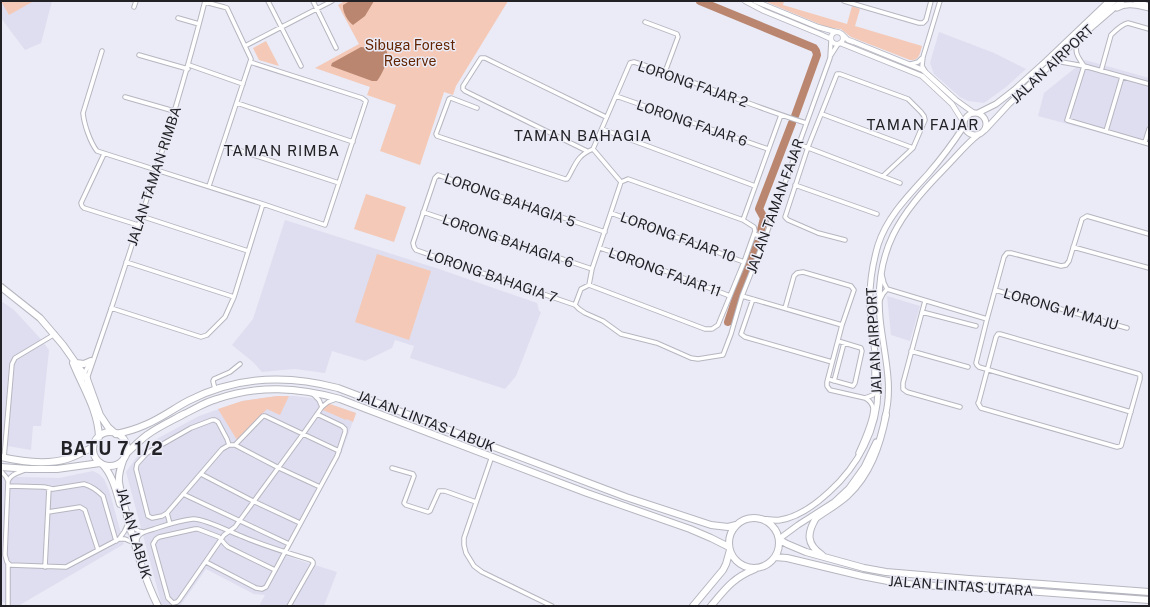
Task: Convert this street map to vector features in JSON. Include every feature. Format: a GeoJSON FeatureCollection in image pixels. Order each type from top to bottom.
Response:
{"type":"FeatureCollection","features":[{"type":"Feature","properties":{"kind":"main road","name":"JALAN AIRPORT"},"geometry":{"type":"LineString","coordinates":[[976,113],[990,108],[1007,96],[1109,1]]}},
{"type":"Feature","properties":{"kind":"main road"},"geometry":{"type":"LineString","coordinates":[[1062,45],[1080,33],[1114,1]]}},
{"type":"Feature","properties":{"kind":"main road","name":"JALAN AIRPORT"},"geometry":{"type":"LineString","coordinates":[[985,130],[1009,104],[1079,38],[1122,1]]}},
{"type":"Feature","properties":{"kind":"main road"},"geometry":{"type":"LineString","coordinates":[[1136,1],[1149,7]]}},
{"type":"Feature","properties":{"kind":"main road"},"geometry":{"type":"LineString","coordinates":[[1142,1],[1149,7]]}},
{"type":"Feature","properties":{"kind":"main road"},"geometry":{"type":"LineString","coordinates":[[1097,23],[1102,21],[1120,6],[1131,5],[1149,7]]}},
{"type":"Feature","properties":{"kind":"main road"},"geometry":{"type":"LineString","coordinates":[[976,113],[983,116],[986,120],[985,130],[976,135],[968,133],[964,124],[968,116],[976,113]]}},
{"type":"Feature","properties":{"kind":"main road","name":"JALAN AIRPORT"},"geometry":{"type":"LineString","coordinates":[[759,518],[779,520],[798,514],[812,506],[835,487],[854,465],[861,454],[871,432],[877,408],[878,376],[870,299],[871,277],[878,244],[898,208],[934,167],[964,124]]}},
{"type":"Feature","properties":{"kind":"main road","name":"JALAN AIRPORT"},"geometry":{"type":"LineString","coordinates":[[780,539],[798,525],[834,502],[849,488],[858,478],[873,450],[886,415],[888,399],[879,292],[881,270],[891,238],[901,220],[916,199],[979,134]]}},
{"type":"Feature","properties":{"kind":"main road"},"geometry":{"type":"LineString","coordinates":[[1,287],[36,314],[55,334],[84,374],[100,415],[108,427],[120,436],[126,444],[125,456],[112,466],[101,463],[57,469],[29,469],[1,466]]}},
{"type":"Feature","properties":{"kind":"main road"},"geometry":{"type":"LineString","coordinates":[[70,355],[94,411],[99,437]]}},
{"type":"Feature","properties":{"kind":"main road"},"geometry":{"type":"LineString","coordinates":[[76,363],[84,364],[90,361]]}},
{"type":"Feature","properties":{"kind":"main road"},"geometry":{"type":"LineString","coordinates":[[84,374],[83,379],[89,394],[89,398]]}},
{"type":"Feature","properties":{"kind":"main road","name":"JALAN LINTAS LABUK"},"geometry":{"type":"LineString","coordinates":[[116,434],[144,426],[187,402],[216,389],[248,381],[279,379],[295,380],[338,388],[626,496],[711,525],[728,527],[736,525]]}},
{"type":"Feature","properties":{"kind":"main road","name":"JALAN LINTAS LABUK"},"geometry":{"type":"LineString","coordinates":[[125,456],[147,435],[195,408],[216,399],[253,390],[280,389],[308,391],[340,399],[620,505],[690,529],[729,548]]}},
{"type":"Feature","properties":{"kind":"main road"},"geometry":{"type":"LineString","coordinates":[[827,558],[813,549],[809,535],[811,528],[816,518],[847,496],[868,470],[881,438],[886,415]]}},
{"type":"Feature","properties":{"kind":"main road"},"geometry":{"type":"LineString","coordinates":[[2,457],[34,462],[59,460],[80,454],[93,447],[96,440],[107,433],[116,434]]}},
{"type":"Feature","properties":{"kind":"main road"},"geometry":{"type":"LineString","coordinates":[[93,447],[96,457],[101,463]]}},
{"type":"Feature","properties":{"kind":"main road","name":"JALAN LABUK"},"geometry":{"type":"LineString","coordinates":[[125,456],[121,467],[119,482],[138,555],[149,587],[158,606]]}},
{"type":"Feature","properties":{"kind":"main road","name":"JALAN LABUK"},"geometry":{"type":"LineString","coordinates":[[101,463],[111,477],[141,573],[154,606]]}},
{"type":"Feature","properties":{"kind":"main road"},"geometry":{"type":"LineString","coordinates":[[693,606],[723,570],[726,564],[729,538],[736,525],[751,518],[759,518],[772,525],[780,539],[778,552],[775,557],[768,564],[736,578],[711,606]]}},
{"type":"Feature","properties":{"kind":"main road","name":"JALAN LINTAS UTARA"},"geometry":{"type":"LineString","coordinates":[[780,539],[795,548],[827,558],[864,568],[899,574],[1022,582],[1024,580],[1036,581],[1042,584],[1149,592]]}},
{"type":"Feature","properties":{"kind":"main road"},"geometry":{"type":"LineString","coordinates":[[729,548],[737,562],[751,568],[759,568]]}},
{"type":"Feature","properties":{"kind":"main road","name":"JALAN LINTAS UTARA"},"geometry":{"type":"LineString","coordinates":[[775,557],[787,558],[862,576],[916,585],[986,588],[1149,600]]}},
{"type":"Feature","properties":{"kind":"main road"},"geometry":{"type":"LineString","coordinates":[[1022,582],[1021,586],[1024,589],[1050,591],[1056,594]]}},
{"type":"Feature","properties":{"kind":"street"},"geometry":{"type":"LineString","coordinates":[[134,7],[136,1]]}},
{"type":"Feature","properties":{"kind":"street"},"geometry":{"type":"LineString","coordinates":[[205,1],[227,8],[251,56],[209,186]]}},
{"type":"Feature","properties":{"kind":"street","name":"JALAN TAMAN RIMBA"},"geometry":{"type":"LineString","coordinates":[[89,384],[88,376],[174,112],[188,67],[205,1]]}},
{"type":"Feature","properties":{"kind":"street"},"geometry":{"type":"LineString","coordinates":[[268,1],[301,66]]}},
{"type":"Feature","properties":{"kind":"street"},"geometry":{"type":"LineString","coordinates":[[313,1],[336,48]]}},
{"type":"Feature","properties":{"kind":"street"},"geometry":{"type":"LineString","coordinates":[[245,46],[332,1]]}},
{"type":"Feature","properties":{"kind":"street"},"geometry":{"type":"LineString","coordinates":[[745,1],[764,11],[820,34],[831,40],[834,44],[839,44],[922,76],[952,104],[964,124]]}},
{"type":"Feature","properties":{"kind":"street"},"geometry":{"type":"LineString","coordinates":[[756,1],[818,27],[842,34],[848,40],[910,64],[926,72]]}},
{"type":"Feature","properties":{"kind":"street"},"geometry":{"type":"LineString","coordinates":[[844,1],[858,3],[919,23],[926,20],[931,1]]}},
{"type":"Feature","properties":{"kind":"street"},"geometry":{"type":"LineString","coordinates":[[940,1],[923,57],[922,66],[926,72],[956,100],[976,113]]}},
{"type":"Feature","properties":{"kind":"street"},"geometry":{"type":"LineString","coordinates":[[178,18],[200,24]]}},
{"type":"Feature","properties":{"kind":"street"},"geometry":{"type":"LineString","coordinates":[[645,22],[677,34],[678,37],[665,72]]}},
{"type":"Feature","properties":{"kind":"street"},"geometry":{"type":"LineString","coordinates":[[1101,71],[1111,35],[1113,33],[1125,23],[1149,29]]}},
{"type":"Feature","properties":{"kind":"street"},"geometry":{"type":"LineString","coordinates":[[830,58],[831,35],[836,32]]}},
{"type":"Feature","properties":{"kind":"street"},"geometry":{"type":"LineString","coordinates":[[830,58],[842,40],[842,34]]}},
{"type":"Feature","properties":{"kind":"street"},"geometry":{"type":"LineString","coordinates":[[1079,38],[1076,52],[1084,66],[1067,120],[1147,143],[1149,129]]}},
{"type":"Feature","properties":{"kind":"street"},"geometry":{"type":"LineString","coordinates":[[102,51],[83,113],[93,146],[97,151],[209,186],[325,225],[366,101],[362,98],[250,62]]}},
{"type":"Feature","properties":{"kind":"street"},"geometry":{"type":"LineString","coordinates":[[139,55],[188,67],[243,84]]}},
{"type":"Feature","properties":{"kind":"street"},"geometry":{"type":"LineString","coordinates":[[910,64],[918,62],[923,57]]}},
{"type":"Feature","properties":{"kind":"street"},"geometry":{"type":"LineString","coordinates":[[588,151],[465,91],[463,86],[481,58],[483,58],[606,117]]}},
{"type":"Feature","properties":{"kind":"street","name":"JALAN TAMAN FAJAR"},"geometry":{"type":"LineString","coordinates":[[723,355],[742,296],[765,238],[830,58]]}},
{"type":"Feature","properties":{"kind":"street"},"geometry":{"type":"LineString","coordinates":[[1056,60],[1149,84]]}},
{"type":"Feature","properties":{"kind":"street","name":"LORONG FAJAR 2"},"geometry":{"type":"LineString","coordinates":[[593,149],[630,63],[634,62],[806,123]]}},
{"type":"Feature","properties":{"kind":"street"},"geometry":{"type":"LineString","coordinates":[[845,240],[818,233],[788,220],[786,217],[808,148],[837,74],[908,99],[924,116],[925,120],[913,148],[883,176]]}},
{"type":"Feature","properties":{"kind":"street"},"geometry":{"type":"LineString","coordinates":[[1106,131],[1122,77]]}},
{"type":"Feature","properties":{"kind":"street","name":"LORONG FAJAR 6"},"geometry":{"type":"LineString","coordinates":[[616,96],[768,149]]}},
{"type":"Feature","properties":{"kind":"street"},"geometry":{"type":"LineString","coordinates":[[125,97],[174,112]]}},
{"type":"Feature","properties":{"kind":"street"},"geometry":{"type":"LineString","coordinates":[[477,108],[451,98],[449,99],[436,134],[437,136],[439,138],[564,179],[567,179],[579,158],[593,149],[621,182]]}},
{"type":"Feature","properties":{"kind":"street"},"geometry":{"type":"LineString","coordinates":[[236,103],[353,142]]}},
{"type":"Feature","properties":{"kind":"street"},"geometry":{"type":"LineString","coordinates":[[822,114],[913,148]]}},
{"type":"Feature","properties":{"kind":"street"},"geometry":{"type":"LineString","coordinates":[[743,220],[781,115]]}},
{"type":"Feature","properties":{"kind":"street"},"geometry":{"type":"LineString","coordinates":[[602,129],[755,186]]}},
{"type":"Feature","properties":{"kind":"street"},"geometry":{"type":"LineString","coordinates":[[798,144],[900,182]]}},
{"type":"Feature","properties":{"kind":"street"},"geometry":{"type":"LineString","coordinates":[[223,145],[339,184]]}},
{"type":"Feature","properties":{"kind":"street"},"geometry":{"type":"LineString","coordinates":[[104,154],[81,203],[82,206],[84,208],[138,225]]}},
{"type":"Feature","properties":{"kind":"street","name":"LORONG BAHAGIA 5"},"geometry":{"type":"LineString","coordinates":[[413,243],[435,178],[438,175],[605,232]]}},
{"type":"Feature","properties":{"kind":"street"},"geometry":{"type":"LineString","coordinates":[[575,305],[581,289],[589,285],[705,329],[712,329],[718,325],[744,262],[754,234],[754,227],[743,220],[628,178],[621,182],[592,269],[589,285]]}},
{"type":"Feature","properties":{"kind":"street"},"geometry":{"type":"LineString","coordinates":[[795,185],[877,214]]}},
{"type":"Feature","properties":{"kind":"street"},"geometry":{"type":"LineString","coordinates":[[111,308],[201,337],[207,335],[225,317],[234,297],[262,204]]}},
{"type":"Feature","properties":{"kind":"street","name":"LORONG BAHAGIA 6"},"geometry":{"type":"LineString","coordinates":[[423,212],[592,269]]}},
{"type":"Feature","properties":{"kind":"street","name":"LORONG FAJAR 10"},"geometry":{"type":"LineString","coordinates":[[611,213],[744,262]]}},
{"type":"Feature","properties":{"kind":"street"},"geometry":{"type":"LineString","coordinates":[[141,216],[248,251]]}},
{"type":"Feature","properties":{"kind":"street"},"geometry":{"type":"LineString","coordinates":[[1131,412],[979,367],[976,362],[1004,257],[1007,253],[1064,266],[1069,261],[1082,219],[1087,216],[1149,234]]}},
{"type":"Feature","properties":{"kind":"street"},"geometry":{"type":"LineString","coordinates":[[754,234],[765,238]]}},
{"type":"Feature","properties":{"kind":"street","name":"LORONG BAHAGIA 7"},"geometry":{"type":"LineString","coordinates":[[413,243],[416,250],[575,305],[585,313],[603,321],[621,334],[657,343],[691,358],[698,359],[723,355]]}},
{"type":"Feature","properties":{"kind":"street"},"geometry":{"type":"LineString","coordinates":[[1073,247],[1149,268]]}},
{"type":"Feature","properties":{"kind":"street","name":"LORONG FAJAR 11"},"geometry":{"type":"LineString","coordinates":[[600,248],[730,296]]}},
{"type":"Feature","properties":{"kind":"street"},"geometry":{"type":"LineString","coordinates":[[126,262],[234,297]]}},
{"type":"Feature","properties":{"kind":"street"},"geometry":{"type":"LineString","coordinates":[[881,270],[887,289],[987,319]]}},
{"type":"Feature","properties":{"kind":"street"},"geometry":{"type":"LineString","coordinates":[[785,308],[794,278],[797,273],[803,272],[851,286],[854,290],[842,325],[827,386],[830,390],[865,398],[870,401],[872,406],[871,418],[866,434],[857,455],[844,477]]}},
{"type":"Feature","properties":{"kind":"street"},"geometry":{"type":"LineString","coordinates":[[879,302],[887,289]]}},
{"type":"Feature","properties":{"kind":"street","name":"LORONG M' MAJU"},"geometry":{"type":"LineString","coordinates":[[995,290],[1127,328]]}},
{"type":"Feature","properties":{"kind":"street"},"geometry":{"type":"LineString","coordinates":[[742,296],[842,325]]}},
{"type":"Feature","properties":{"kind":"street"},"geometry":{"type":"LineString","coordinates":[[753,299],[742,331],[742,334],[745,337],[832,362]]}},
{"type":"Feature","properties":{"kind":"street"},"geometry":{"type":"LineString","coordinates":[[925,301],[902,383],[903,389],[907,392],[960,407]]}},
{"type":"Feature","properties":{"kind":"street"},"geometry":{"type":"LineString","coordinates":[[922,312],[976,326]]}},
{"type":"Feature","properties":{"kind":"street"},"geometry":{"type":"LineString","coordinates":[[2,457],[13,360],[55,334]]}},
{"type":"Feature","properties":{"kind":"street"},"geometry":{"type":"LineString","coordinates":[[1000,334],[1137,372],[1140,375],[1140,379],[1122,445],[1117,447],[983,409],[979,406],[979,401],[987,369],[996,337],[1000,334]]}},
{"type":"Feature","properties":{"kind":"street"},"geometry":{"type":"LineString","coordinates":[[865,398],[873,395],[875,389],[873,339]]}},
{"type":"Feature","properties":{"kind":"street"},"geometry":{"type":"LineString","coordinates":[[828,379],[853,386],[855,383],[862,350],[861,348],[838,341]]}},
{"type":"Feature","properties":{"kind":"street"},"geometry":{"type":"LineString","coordinates":[[834,381],[844,343]]}},
{"type":"Feature","properties":{"kind":"street","name":"JALAN TAMAN RIMBA"},"geometry":{"type":"LineString","coordinates":[[84,374],[97,348]]}},
{"type":"Feature","properties":{"kind":"street"},"geometry":{"type":"LineString","coordinates":[[911,351],[968,367]]}},
{"type":"Feature","properties":{"kind":"street"},"geometry":{"type":"LineString","coordinates":[[216,389],[213,381],[214,378],[230,372],[240,364]]}},
{"type":"Feature","properties":{"kind":"street"},"geometry":{"type":"LineString","coordinates":[[308,391],[319,400],[322,407]]}},
{"type":"Feature","properties":{"kind":"street"},"geometry":{"type":"LineString","coordinates":[[275,570],[228,547],[221,539],[219,537],[195,529],[159,538],[154,542],[153,546],[168,597],[173,603],[177,602],[221,539],[235,527],[322,407],[328,402],[340,399]]}},
{"type":"Feature","properties":{"kind":"street"},"geometry":{"type":"LineString","coordinates":[[206,562],[256,588],[262,589],[266,587],[339,451],[345,432],[345,429],[342,426],[317,414]]}},
{"type":"Feature","properties":{"kind":"street"},"geometry":{"type":"LineString","coordinates":[[235,445],[263,416],[265,416],[339,451]]}},
{"type":"Feature","properties":{"kind":"street"},"geometry":{"type":"LineString","coordinates":[[229,445],[228,440],[218,422],[212,420],[184,432],[147,454],[137,464],[136,468],[149,517],[152,518],[162,516],[167,513],[222,449],[229,445],[235,445],[320,487]]}},
{"type":"Feature","properties":{"kind":"street"},"geometry":{"type":"LineString","coordinates":[[492,456],[465,532],[464,545],[466,553],[474,566],[493,578],[552,606]]}},
{"type":"Feature","properties":{"kind":"street"},"geometry":{"type":"LineString","coordinates":[[392,468],[412,473],[414,476],[404,502],[406,505],[428,512],[430,511],[439,491],[442,490],[476,502]]}},
{"type":"Feature","properties":{"kind":"street"},"geometry":{"type":"LineString","coordinates":[[8,605],[8,564],[5,555],[8,484],[13,475],[29,469]]}},
{"type":"Feature","properties":{"kind":"street"},"geometry":{"type":"LineString","coordinates":[[1,471],[6,477],[8,484]]}},
{"type":"Feature","properties":{"kind":"street"},"geometry":{"type":"LineString","coordinates":[[200,474],[300,523]]}},
{"type":"Feature","properties":{"kind":"street"},"geometry":{"type":"LineString","coordinates":[[8,484],[53,489],[84,484],[88,485],[100,493],[104,499],[118,540]]}},
{"type":"Feature","properties":{"kind":"street"},"geometry":{"type":"LineString","coordinates":[[46,567],[49,488]]}},
{"type":"Feature","properties":{"kind":"street"},"geometry":{"type":"LineString","coordinates":[[183,494],[289,544]]}},
{"type":"Feature","properties":{"kind":"street"},"geometry":{"type":"LineString","coordinates":[[48,512],[80,507],[83,508],[85,510],[98,550]]}},
{"type":"Feature","properties":{"kind":"street"},"geometry":{"type":"LineString","coordinates":[[125,508],[133,527],[137,531],[144,532]]}},
{"type":"Feature","properties":{"kind":"street"},"geometry":{"type":"LineString","coordinates":[[167,513],[170,524]]}},
{"type":"Feature","properties":{"kind":"street"},"geometry":{"type":"LineString","coordinates":[[138,555],[137,538],[144,532],[170,524],[194,519],[284,552],[311,560],[313,564],[289,606]]}},
{"type":"Feature","properties":{"kind":"street"},"geometry":{"type":"LineString","coordinates":[[118,540],[127,526]]}},
{"type":"Feature","properties":{"kind":"street"},"geometry":{"type":"LineString","coordinates":[[8,564],[12,566],[66,567],[118,540],[125,539],[132,542]]}},
{"type":"Feature","properties":{"kind":"shaded area"},"geometry":{"type":"Polygon","coordinates":[[[1,1],[52,1],[41,43],[25,50],[1,18],[1,1]]]}},
{"type":"Feature","properties":{"kind":"shaded area"},"geometry":{"type":"Polygon","coordinates":[[[350,1],[374,1],[365,16],[353,25],[343,10],[343,5],[350,1]]]}},
{"type":"Feature","properties":{"kind":"shaded area"},"geometry":{"type":"Polygon","coordinates":[[[939,32],[994,53],[1026,69],[1006,87],[984,103],[968,101],[960,97],[934,74],[930,63],[939,32]]]}},
{"type":"Feature","properties":{"kind":"shaded area"},"geometry":{"type":"Polygon","coordinates":[[[380,43],[384,44],[389,58],[377,81],[372,81],[331,66],[332,63],[361,47],[368,48],[380,43]]]}},
{"type":"Feature","properties":{"kind":"shaded area"},"geometry":{"type":"Polygon","coordinates":[[[1085,60],[1149,78],[1149,146],[1038,116],[1044,93],[1085,60]]]}},
{"type":"Feature","properties":{"kind":"shaded area"},"geometry":{"type":"Polygon","coordinates":[[[285,220],[439,269],[537,303],[539,311],[541,312],[516,376],[505,389],[410,358],[414,346],[395,340],[392,348],[365,361],[332,351],[325,373],[295,369],[262,372],[253,362],[232,345],[253,319],[285,220]]]}},
{"type":"Feature","properties":{"kind":"shaded area"},"geometry":{"type":"Polygon","coordinates":[[[887,296],[920,306],[910,341],[891,335],[887,296]]]}},
{"type":"Feature","properties":{"kind":"shaded area"},"geometry":{"type":"Polygon","coordinates":[[[1,301],[14,310],[49,350],[41,426],[33,426],[31,450],[1,445],[1,301]]]}},
{"type":"Feature","properties":{"kind":"shaded area"},"geometry":{"type":"Polygon","coordinates":[[[277,396],[311,398],[356,413],[341,454],[286,556],[337,572],[324,606],[259,606],[265,595],[254,594],[206,569],[180,606],[162,606],[126,472],[141,451],[153,441],[199,416],[242,401],[277,396]]]}},
{"type":"Feature","properties":{"kind":"shaded area"},"geometry":{"type":"Polygon","coordinates":[[[93,471],[104,479],[109,490],[124,544],[18,606],[10,606],[1,601],[1,474],[19,477],[59,478],[93,471]]]}},
{"type":"Feature","properties":{"kind":"green space"},"geometry":{"type":"Polygon","coordinates":[[[1,1],[34,1],[9,15],[1,1]]]}},
{"type":"Feature","properties":{"kind":"green space","name":"Sibuga Forest Reserve"},"geometry":{"type":"Polygon","coordinates":[[[345,1],[508,1],[456,86],[453,95],[444,92],[420,165],[380,151],[396,105],[367,95],[370,87],[315,68],[359,44],[338,5],[345,1]]]}},
{"type":"Feature","properties":{"kind":"green space"},"geometry":{"type":"Polygon","coordinates":[[[764,1],[784,1],[783,5],[847,24],[852,6],[860,9],[855,26],[922,46],[921,52],[917,58],[910,60],[851,37],[841,29],[829,28],[764,1]]]}},
{"type":"Feature","properties":{"kind":"green space"},"geometry":{"type":"Polygon","coordinates":[[[266,41],[279,66],[259,60],[253,48],[266,41]]]}},
{"type":"Feature","properties":{"kind":"green space"},"geometry":{"type":"Polygon","coordinates":[[[366,194],[406,207],[394,242],[354,229],[366,194]]]}},
{"type":"Feature","properties":{"kind":"green space"},"geometry":{"type":"Polygon","coordinates":[[[377,254],[431,271],[409,340],[355,322],[377,254]]]}},
{"type":"Feature","properties":{"kind":"green space"},"geometry":{"type":"Polygon","coordinates":[[[277,396],[289,396],[280,415],[267,409],[237,440],[218,409],[242,401],[277,396]]]}},
{"type":"Feature","properties":{"kind":"green space"},"geometry":{"type":"Polygon","coordinates":[[[327,403],[356,413],[353,422],[323,410],[327,403]]]}},
{"type":"Feature","properties":{"kind":"waterway"},"geometry":{"type":"LineString","coordinates":[[700,1],[814,48],[817,55],[795,116]]}},
{"type":"Feature","properties":{"kind":"waterway"},"geometry":{"type":"LineString","coordinates":[[761,230],[764,218],[759,209],[792,123]]}},
{"type":"Feature","properties":{"kind":"waterway"},"geometry":{"type":"LineString","coordinates":[[728,322],[756,244]]}},
{"type":"Feature","properties":{"kind":"district","name":"TAMAN FAJAR"},"geometry":{"type":"Point","coordinates":[923,125]}},
{"type":"Feature","properties":{"kind":"district","name":"TAMAN BAHAGIA"},"geometry":{"type":"Point","coordinates":[583,136]}},
{"type":"Feature","properties":{"kind":"district","name":"TAMAN RIMBA"},"geometry":{"type":"Point","coordinates":[282,151]}},
{"type":"Feature","properties":{"kind":"district","name":"BATU 7 1/2"},"geometry":{"type":"Point","coordinates":[112,449]}}]}
